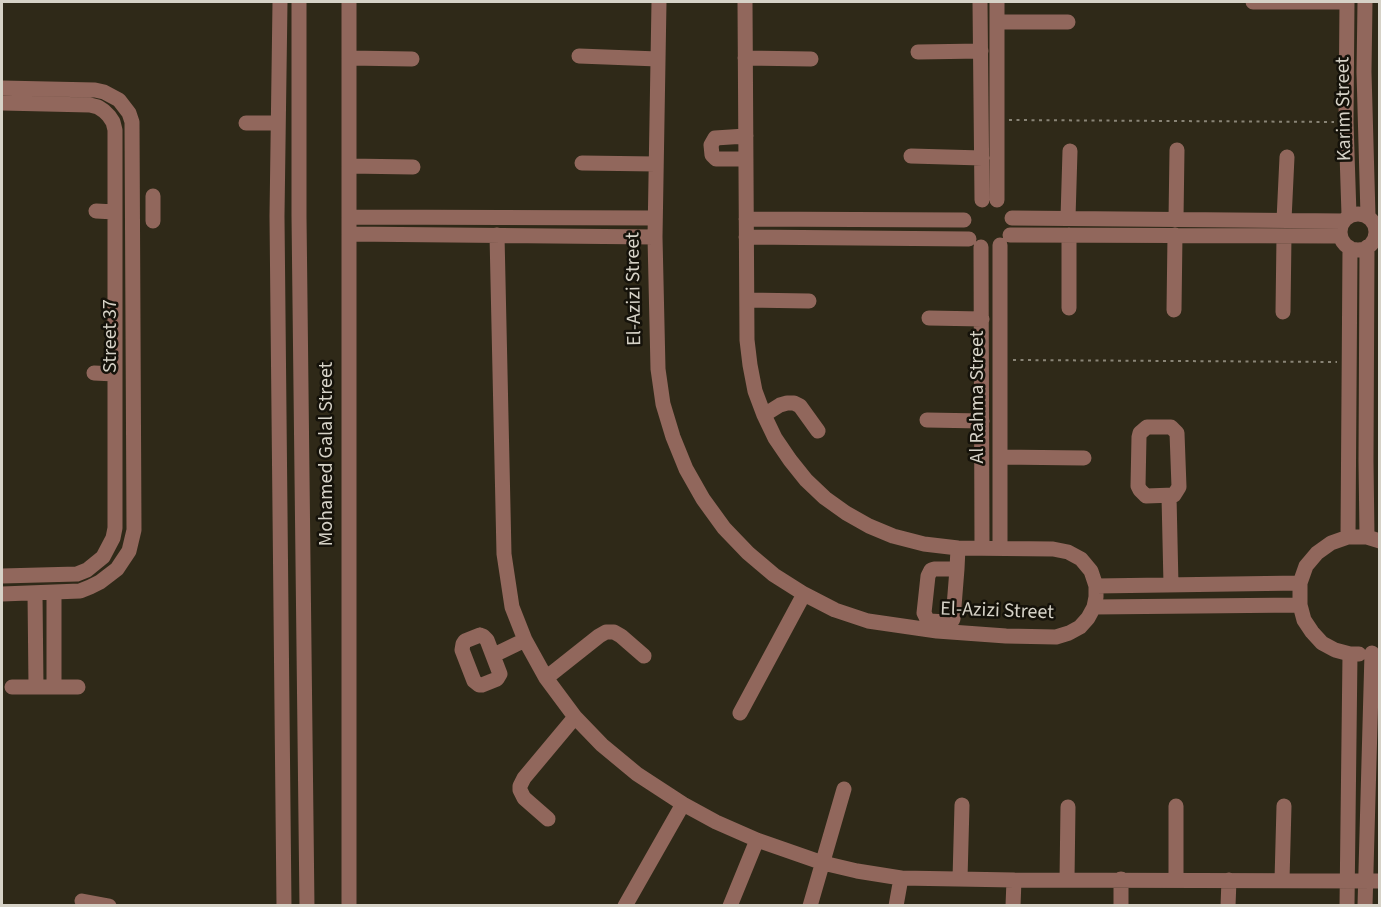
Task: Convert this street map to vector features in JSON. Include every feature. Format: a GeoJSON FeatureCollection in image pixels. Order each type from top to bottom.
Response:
{"type":"FeatureCollection","features":[{"type":"Feature","properties":{"kind":"street"},"geometry":{"type":"LineString","coordinates":[[280,2],[277,216],[284,906]]}},
{"type":"Feature","properties":{"kind":"street"},"geometry":{"type":"LineString","coordinates":[[299,2],[299,216],[307,906]]}},
{"type":"Feature","properties":{"kind":"street","name":"Mohamed Galal Street"},"geometry":{"type":"LineString","coordinates":[[349,2],[349,906]]}},
{"type":"Feature","properties":{"kind":"street","name":"El-Azizi Street"},"geometry":{"type":"LineString","coordinates":[[659,2],[655,218],[658,369],[663,404],[673,437],[703,499],[724,528],[774,575],[835,610],[868,621],[937,631],[1056,637],[1080,627],[1094,607]]}},
{"type":"Feature","properties":{"kind":"street"},"geometry":{"type":"LineString","coordinates":[[745,2],[747,340],[750,366],[755,391],[764,415],[776,438],[806,480],[846,513],[892,536],[924,544],[958,548],[1053,549],[1068,552],[1081,560],[1091,572],[1096,586],[1094,607],[1300,605]]}},
{"type":"Feature","properties":{"kind":"street"},"geometry":{"type":"LineString","coordinates":[[980,2],[982,158],[989,200]]}},
{"type":"Feature","properties":{"kind":"street"},"geometry":{"type":"LineString","coordinates":[[989,200],[998,120],[997,2]]}},
{"type":"Feature","properties":{"kind":"street"},"geometry":{"type":"LineString","coordinates":[[1253,2],[1347,2]]}},
{"type":"Feature","properties":{"kind":"street","name":"Karim Street"},"geometry":{"type":"LineString","coordinates":[[1347,2],[1348,537]]}},
{"type":"Feature","properties":{"kind":"street","name":"Karim Street"},"geometry":{"type":"LineString","coordinates":[[1370,5],[1364,72],[1374,220]]}},
{"type":"Feature","properties":{"kind":"street"},"geometry":{"type":"LineString","coordinates":[[997,22],[1068,22]]}},
{"type":"Feature","properties":{"kind":"street"},"geometry":{"type":"LineString","coordinates":[[918,52],[981,51]]}},
{"type":"Feature","properties":{"kind":"street"},"geometry":{"type":"LineString","coordinates":[[579,56],[658,59]]}},
{"type":"Feature","properties":{"kind":"street"},"geometry":{"type":"LineString","coordinates":[[349,58],[412,59]]}},
{"type":"Feature","properties":{"kind":"street"},"geometry":{"type":"LineString","coordinates":[[745,58],[811,58]]}},
{"type":"Feature","properties":{"kind":"street","name":"Street 37"},"geometry":{"type":"LineString","coordinates":[[2,88],[95,90],[112,95],[119,100],[125,106],[132,122],[134,530],[129,551],[117,569],[100,582],[80,591],[2,594]]}},
{"type":"Feature","properties":{"kind":"street","name":"Street 37"},"geometry":{"type":"LineString","coordinates":[[2,103],[90,105],[98,107],[110,116],[115,130],[115,528],[113,538],[104,557],[77,574],[2,576]]}},
{"type":"Feature","properties":{"kind":"street"},"geometry":{"type":"LineString","coordinates":[[246,123],[278,123]]}},
{"type":"Feature","properties":{"kind":"street"},"geometry":{"type":"LineString","coordinates":[[746,136],[715,138],[711,144],[712,155],[716,159],[746,159]]}},
{"type":"Feature","properties":{"kind":"street"},"geometry":{"type":"LineString","coordinates":[[1176,219],[1178,150]]}},
{"type":"Feature","properties":{"kind":"street"},"geometry":{"type":"LineString","coordinates":[[1068,218],[1070,151]]}},
{"type":"Feature","properties":{"kind":"street"},"geometry":{"type":"LineString","coordinates":[[911,156],[982,158]]}},
{"type":"Feature","properties":{"kind":"street"},"geometry":{"type":"LineString","coordinates":[[1284,220],[1287,157]]}},
{"type":"Feature","properties":{"kind":"street"},"geometry":{"type":"LineString","coordinates":[[582,163],[656,164]]}},
{"type":"Feature","properties":{"kind":"street"},"geometry":{"type":"LineString","coordinates":[[349,166],[413,167]]}},
{"type":"Feature","properties":{"kind":"street"},"geometry":{"type":"LineString","coordinates":[[133,200],[153,209],[133,215]]}},
{"type":"Feature","properties":{"kind":"street"},"geometry":{"type":"LineString","coordinates":[[975,243],[966,233],[964,220],[969,207],[989,200],[1004,205],[1012,218],[1012,227],[1005,240]]}},
{"type":"Feature","properties":{"kind":"street"},"geometry":{"type":"LineString","coordinates":[[96,211],[115,212]]}},
{"type":"Feature","properties":{"kind":"street"},"geometry":{"type":"LineString","coordinates":[[746,237],[975,243],[988,248],[1005,240],[1069,235],[1284,236],[1346,230],[1359,213],[1374,220],[1376,230],[1374,242],[1373,539],[1348,537],[1331,543],[1317,553],[1306,566],[1300,583],[1300,605],[1304,620],[1322,643],[1350,654],[1376,652],[1372,881],[1365,906]]}},
{"type":"Feature","properties":{"kind":"street"},"geometry":{"type":"LineString","coordinates":[[277,216],[299,216]]}},
{"type":"Feature","properties":{"kind":"street"},"geometry":{"type":"LineString","coordinates":[[349,217],[655,218]]}},
{"type":"Feature","properties":{"kind":"street"},"geometry":{"type":"LineString","coordinates":[[1012,218],[1284,220],[1346,230],[1359,250],[1374,242]]}},
{"type":"Feature","properties":{"kind":"street"},"geometry":{"type":"LineString","coordinates":[[746,219],[964,220]]}},
{"type":"Feature","properties":{"kind":"street"},"geometry":{"type":"LineString","coordinates":[[349,234],[655,237]]}},
{"type":"Feature","properties":{"kind":"street"},"geometry":{"type":"LineString","coordinates":[[497,235],[504,554],[512,608],[525,640],[546,678],[575,717],[602,745],[637,774],[683,804],[757,840],[823,863],[901,878],[1372,881]]}},
{"type":"Feature","properties":{"kind":"street"},"geometry":{"type":"LineString","coordinates":[[1069,235],[1069,308]]}},
{"type":"Feature","properties":{"kind":"street"},"geometry":{"type":"LineString","coordinates":[[1174,310],[1175,236]]}},
{"type":"Feature","properties":{"kind":"street"},"geometry":{"type":"LineString","coordinates":[[1283,312],[1284,236]]}},
{"type":"Feature","properties":{"kind":"street","name":"Al Rahma Street"},"geometry":{"type":"LineString","coordinates":[[1000,548],[1000,360],[1005,240]]}},
{"type":"Feature","properties":{"kind":"street","name":"Al Rahma Street"},"geometry":{"type":"LineString","coordinates":[[975,243],[981,319],[982,548]]}},
{"type":"Feature","properties":{"kind":"street"},"geometry":{"type":"LineString","coordinates":[[747,300],[809,301]]}},
{"type":"Feature","properties":{"kind":"street"},"geometry":{"type":"LineString","coordinates":[[929,318],[981,319]]}},
{"type":"Feature","properties":{"kind":"street"},"geometry":{"type":"LineString","coordinates":[[115,350],[133,349]]}},
{"type":"Feature","properties":{"kind":"street"},"geometry":{"type":"LineString","coordinates":[[94,373],[115,374]]}},
{"type":"Feature","properties":{"kind":"street"},"geometry":{"type":"LineString","coordinates":[[764,415],[780,405],[794,403],[800,406],[818,431]]}},
{"type":"Feature","properties":{"kind":"street"},"geometry":{"type":"LineString","coordinates":[[927,420],[982,421]]}},
{"type":"Feature","properties":{"kind":"street"},"geometry":{"type":"LineString","coordinates":[[1147,427],[1171,427],[1177,434],[1179,487],[1174,495],[1169,496],[1146,496],[1138,486],[1139,437],[1147,427]]}},
{"type":"Feature","properties":{"kind":"street"},"geometry":{"type":"LineString","coordinates":[[1000,457],[1084,458]]}},
{"type":"Feature","properties":{"kind":"street"},"geometry":{"type":"LineString","coordinates":[[1169,496],[1171,585]]}},
{"type":"Feature","properties":{"kind":"street"},"geometry":{"type":"LineString","coordinates":[[957,569],[958,548]]}},
{"type":"Feature","properties":{"kind":"street"},"geometry":{"type":"LineString","coordinates":[[1096,586],[1300,583]]}},
{"type":"Feature","properties":{"kind":"street"},"geometry":{"type":"LineString","coordinates":[[54,592],[54,687]]}},
{"type":"Feature","properties":{"kind":"street"},"geometry":{"type":"LineString","coordinates":[[35,593],[36,687]]}},
{"type":"Feature","properties":{"kind":"street"},"geometry":{"type":"LineString","coordinates":[[740,713],[804,594]]}},
{"type":"Feature","properties":{"kind":"street"},"geometry":{"type":"LineString","coordinates":[[546,678],[606,632],[614,632],[621,636],[644,656]]}},
{"type":"Feature","properties":{"kind":"street"},"geometry":{"type":"LineString","coordinates":[[494,656],[525,640]]}},
{"type":"Feature","properties":{"kind":"street"},"geometry":{"type":"LineString","coordinates":[[1347,906],[1350,654]]}},
{"type":"Feature","properties":{"kind":"street"},"geometry":{"type":"LineString","coordinates":[[12,687],[78,687]]}},
{"type":"Feature","properties":{"kind":"street"},"geometry":{"type":"LineString","coordinates":[[548,819],[524,798],[520,786],[524,778],[575,717]]}},
{"type":"Feature","properties":{"kind":"street"},"geometry":{"type":"LineString","coordinates":[[810,906],[844,789]]}},
{"type":"Feature","properties":{"kind":"street"},"geometry":{"type":"LineString","coordinates":[[625,906],[683,804]]}},
{"type":"Feature","properties":{"kind":"street"},"geometry":{"type":"LineString","coordinates":[[960,879],[962,805]]}},
{"type":"Feature","properties":{"kind":"street"},"geometry":{"type":"LineString","coordinates":[[1176,806],[1176,880]]}},
{"type":"Feature","properties":{"kind":"street"},"geometry":{"type":"LineString","coordinates":[[1282,880],[1284,806]]}},
{"type":"Feature","properties":{"kind":"street"},"geometry":{"type":"LineString","coordinates":[[1067,880],[1068,807]]}},
{"type":"Feature","properties":{"kind":"street"},"geometry":{"type":"LineString","coordinates":[[730,906],[757,840]]}},
{"type":"Feature","properties":{"kind":"street"},"geometry":{"type":"LineString","coordinates":[[896,906],[901,878]]}},
{"type":"Feature","properties":{"kind":"street"},"geometry":{"type":"LineString","coordinates":[[1121,879],[1121,906]]}},
{"type":"Feature","properties":{"kind":"street"},"geometry":{"type":"LineString","coordinates":[[1013,906],[1014,880]]}},
{"type":"Feature","properties":{"kind":"street"},"geometry":{"type":"LineString","coordinates":[[1228,906],[1229,880]]}},
{"type":"Feature","properties":{"kind":"street"},"geometry":{"type":"LineString","coordinates":[[82,901],[109,906]]}},
{"type":"Feature","properties":{"kind":"path"},"geometry":{"type":"LineString","coordinates":[[998,120],[1346,122]]}},
{"type":"Feature","properties":{"kind":"path"},"geometry":{"type":"LineString","coordinates":[[1000,360],[1349,363]]}}]}
